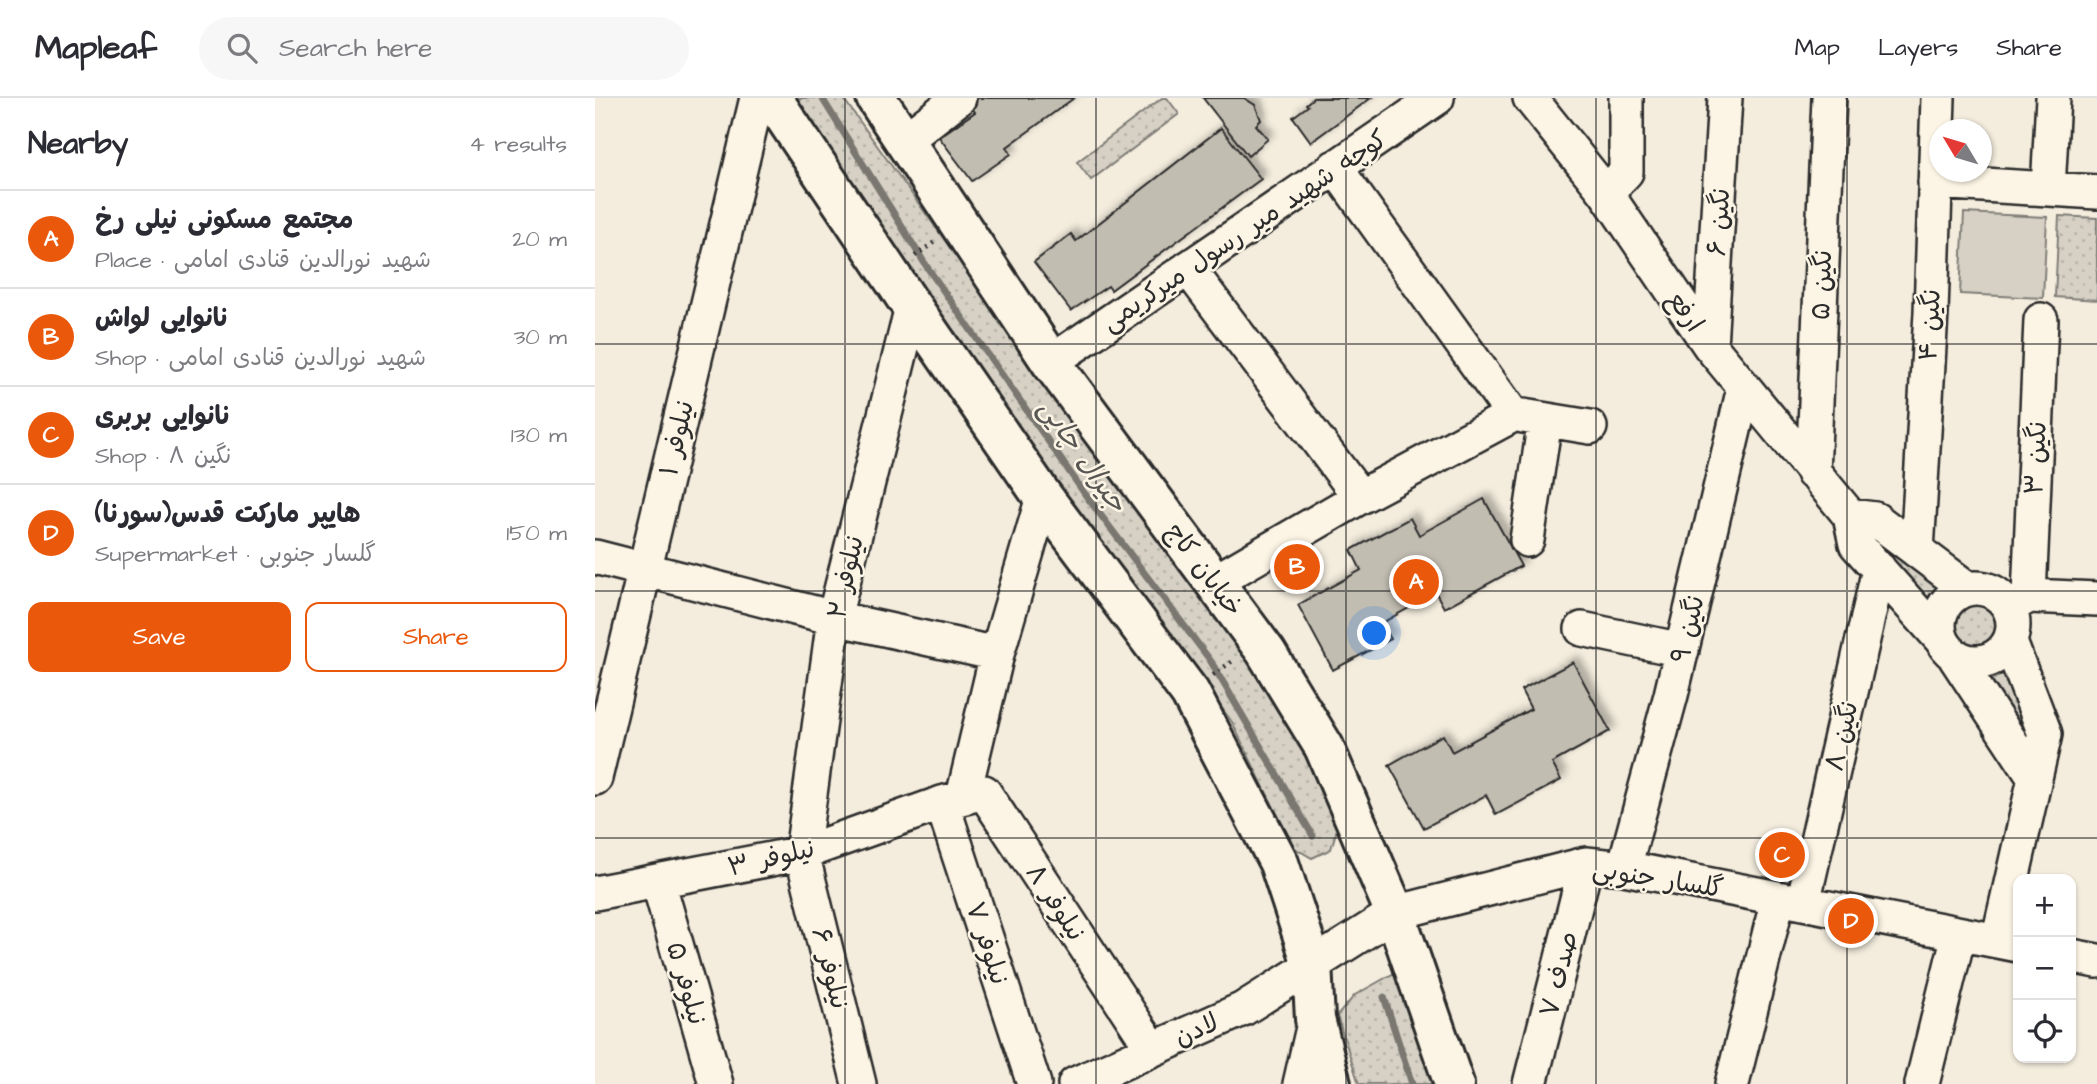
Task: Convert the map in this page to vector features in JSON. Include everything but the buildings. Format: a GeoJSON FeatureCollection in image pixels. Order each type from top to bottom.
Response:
{"type":"FeatureCollection","features":[{"type":"Feature","properties":{"kind":"main road"},"geometry":{"type":"LineString","coordinates":[[772,98],[1043,497],[1190,693],[1279,863],[1312,964],[1315,1019],[1331,1084]]}},
{"type":"Feature","properties":{"kind":"main road","name":"خیابان کاج"},"geometry":{"type":"LineString","coordinates":[[876,98],[1051,362],[1266,652],[1324,747],[1395,913],[1454,1084]]}},
{"type":"Feature","properties":{"kind":"street","name":"نیلوفر ۱"},"geometry":{"type":"LineString","coordinates":[[595,778],[757,98]]}},
{"type":"Feature","properties":{"kind":"street"},"geometry":{"type":"LineString","coordinates":[[904,141],[959,98]]}},
{"type":"Feature","properties":{"kind":"street","name":"کوچه شهید میر رسول میرکریمی"},"geometry":{"type":"LineString","coordinates":[[1051,362],[1437,98]]}},
{"type":"Feature","properties":{"kind":"street","name":"ارفع"},"geometry":{"type":"LineString","coordinates":[[1530,98],[1606,193],[1710,346],[1850,516]]}},
{"type":"Feature","properties":{"kind":"street"},"geometry":{"type":"LineString","coordinates":[[1606,193],[1626,172],[1626,98]]}},
{"type":"Feature","properties":{"kind":"street","name":"نگین ۶"},"geometry":{"type":"LineString","coordinates":[[1710,346],[1725,98]]}},
{"type":"Feature","properties":{"kind":"street","name":"نگین ۵"},"geometry":{"type":"LineString","coordinates":[[1813,473],[1829,98]]}},
{"type":"Feature","properties":{"kind":"street","name":"نگین ۴"},"geometry":{"type":"LineString","coordinates":[[1937,119],[1938,98]]}},
{"type":"Feature","properties":{"kind":"street"},"geometry":{"type":"LineString","coordinates":[[2048,189],[2053,98]]}},
{"type":"Feature","properties":{"kind":"street"},"geometry":{"type":"LineString","coordinates":[[1335,167],[1529,418],[1527,540]]}},
{"type":"Feature","properties":{"kind":"street"},"geometry":{"type":"LineString","coordinates":[[1935,182],[2097,192]]}},
{"type":"Feature","properties":{"kind":"street","name":"نگین ۴"},"geometry":{"type":"LineString","coordinates":[[1917,551],[1931,313],[1935,182]]}},
{"type":"Feature","properties":{"kind":"street"},"geometry":{"type":"LineString","coordinates":[[1188,268],[1360,497]]}},
{"type":"Feature","properties":{"kind":"street","name":"نیلوفر ۲"},"geometry":{"type":"LineString","coordinates":[[802,853],[834,618],[912,307]]}},
{"type":"Feature","properties":{"kind":"street","name":"نگین ۳"},"geometry":{"type":"LineString","coordinates":[[2019,602],[2041,320]]}},
{"type":"Feature","properties":{"kind":"street","name":"نگین ۹"},"geometry":{"type":"LineString","coordinates":[[1624,869],[1682,650],[1744,388]]}},
{"type":"Feature","properties":{"kind":"street"},"geometry":{"type":"LineString","coordinates":[[1214,582],[1360,497],[1529,418],[1590,427]]}},
{"type":"Feature","properties":{"kind":"street"},"geometry":{"type":"LineString","coordinates":[[953,800],[1043,497]]}},
{"type":"Feature","properties":{"kind":"street"},"geometry":{"type":"LineString","coordinates":[[1968,589],[1875,519],[1850,516],[1856,544],[1949,648],[2034,777]]}},
{"type":"Feature","properties":{"kind":"street"},"geometry":{"type":"LineString","coordinates":[[595,557],[834,618],[997,654]]}},
{"type":"Feature","properties":{"kind":"street","name":"نگین ۸"},"geometry":{"type":"LineString","coordinates":[[1732,1084],[1790,901],[1879,569]]}},
{"type":"Feature","properties":{"kind":"street"},"geometry":{"type":"LineString","coordinates":[[2019,602],[2013,618],[2014,630],[2010,642],[1992,660],[1967,662],[1949,648],[1938,624],[1941,611],[1948,601],[1957,593],[1968,589],[1980,588],[2019,602],[2097,599]]}},
{"type":"Feature","properties":{"kind":"street"},"geometry":{"type":"LineString","coordinates":[[1582,629],[1682,650]]}},
{"type":"Feature","properties":{"kind":"street"},"geometry":{"type":"LineString","coordinates":[[2008,943],[2034,777],[2045,734],[2010,642]]}},
{"type":"Feature","properties":{"kind":"street","name":"نیلوفر ۸"},"geometry":{"type":"LineString","coordinates":[[953,800],[983,792],[1152,1048]]}},
{"type":"Feature","properties":{"kind":"street","name":"نیلوفر ۳"},"geometry":{"type":"LineString","coordinates":[[595,893],[802,853],[953,800]]}},
{"type":"Feature","properties":{"kind":"street","name":"نیلوفر ۷"},"geometry":{"type":"LineString","coordinates":[[953,800],[1034,1084]]}},
{"type":"Feature","properties":{"kind":"street","name":"نیلوفر ۶"},"geometry":{"type":"LineString","coordinates":[[802,853],[859,1084]]}},
{"type":"Feature","properties":{"kind":"street","name":"گلسار جنوبی"},"geometry":{"type":"LineString","coordinates":[[1312,964],[1395,913],[1586,864],[2008,943]]}},
{"type":"Feature","properties":{"kind":"street","name":"صدف ۷"},"geometry":{"type":"LineString","coordinates":[[1530,1084],[1586,864]]}},
{"type":"Feature","properties":{"kind":"street","name":"نیلوفر ۵"},"geometry":{"type":"LineString","coordinates":[[659,881],[716,1084]]}},
{"type":"Feature","properties":{"kind":"street"},"geometry":{"type":"LineString","coordinates":[[1922,1084],[1959,934]]}},
{"type":"Feature","properties":{"kind":"street"},"geometry":{"type":"LineString","coordinates":[[2076,957],[2097,961]]}},
{"type":"Feature","properties":{"kind":"street","name":"لادن"},"geometry":{"type":"LineString","coordinates":[[1075,1084],[1117,1073],[1152,1048],[1243,1009],[1312,964]]}},
{"type":"Feature","properties":{"kind":"street"},"geometry":{"type":"LineString","coordinates":[[1300,1084],[1315,1019]]}},
{"type":"Feature","properties":{"kind":"path"},"geometry":{"type":"LineString","coordinates":[[905,263],[932,244]]}},
{"type":"Feature","properties":{"kind":"path"},"geometry":{"type":"LineString","coordinates":[[1204,682],[1230,661]]}},
{"type":"Feature","properties":{"kind":"shaded area"},"geometry":{"type":"Polygon","coordinates":[[[782,98],[843,98],[1040,373],[1241,641],[1311,761],[1337,829],[1331,849],[1312,858],[1293,847],[1232,722],[996,399],[782,98]]]}},
{"type":"Feature","properties":{"kind":"shaded area"},"geometry":{"type":"Polygon","coordinates":[[[1162,98],[1167,98],[1179,114],[1091,180],[1077,162],[1162,98]]]}},
{"type":"Feature","properties":{"kind":"shaded area"},"geometry":{"type":"Polygon","coordinates":[[[1964,213],[2047,217],[2043,298],[1960,294],[1964,213]]]}},
{"type":"Feature","properties":{"kind":"shaded area"},"geometry":{"type":"Polygon","coordinates":[[[2059,216],[2097,218],[2097,300],[2055,297],[2059,216]]]}},
{"type":"Feature","properties":{"kind":"shaded area"},"geometry":{"type":"Polygon","coordinates":[[[1871,538],[1938,586],[1927,599],[1871,538]]]}},
{"type":"Feature","properties":{"kind":"shaded area"},"geometry":{"type":"Polygon","coordinates":[[[1976,606],[1989,612],[1995,625],[1989,638],[1976,644],[1963,638],[1957,625],[1963,612],[1976,606]]]}},
{"type":"Feature","properties":{"kind":"shaded area"},"geometry":{"type":"Polygon","coordinates":[[[2005,673],[2025,737],[1992,680],[2005,673]]]}},
{"type":"Feature","properties":{"kind":"shaded area"},"geometry":{"type":"Polygon","coordinates":[[[1398,971],[1434,1084],[1359,1084],[1337,1016],[1355,995],[1398,971]]]}},
{"type":"Feature","properties":{"kind":"waterway","name":"جیرال چایی"},"geometry":{"type":"LineString","coordinates":[[822,98],[927,267],[1087,497],[1210,660],[1313,836]]}},
{"type":"Feature","properties":{"kind":"waterway","name":"جیرال چایی"},"geometry":{"type":"LineString","coordinates":[[1384,997],[1412,1084]]}},
{"type":"Feature","properties":{"kind":"place","name":"نانوایی لواش"},"geometry":{"type":"Point","coordinates":[1297,567]}},
{"type":"Feature","properties":{"kind":"place","name":"مجتمع مسکونی نیلی رخ"},"geometry":{"type":"Point","coordinates":[1416,582]}},
{"type":"Feature","properties":{"kind":"place","name":"نانوایی بربری"},"geometry":{"type":"Point","coordinates":[1782,855]}},
{"type":"Feature","properties":{"kind":"place","name":"هایپر مارکت قدس(سورنا)"},"geometry":{"type":"Point","coordinates":[1851,921]}}]}
